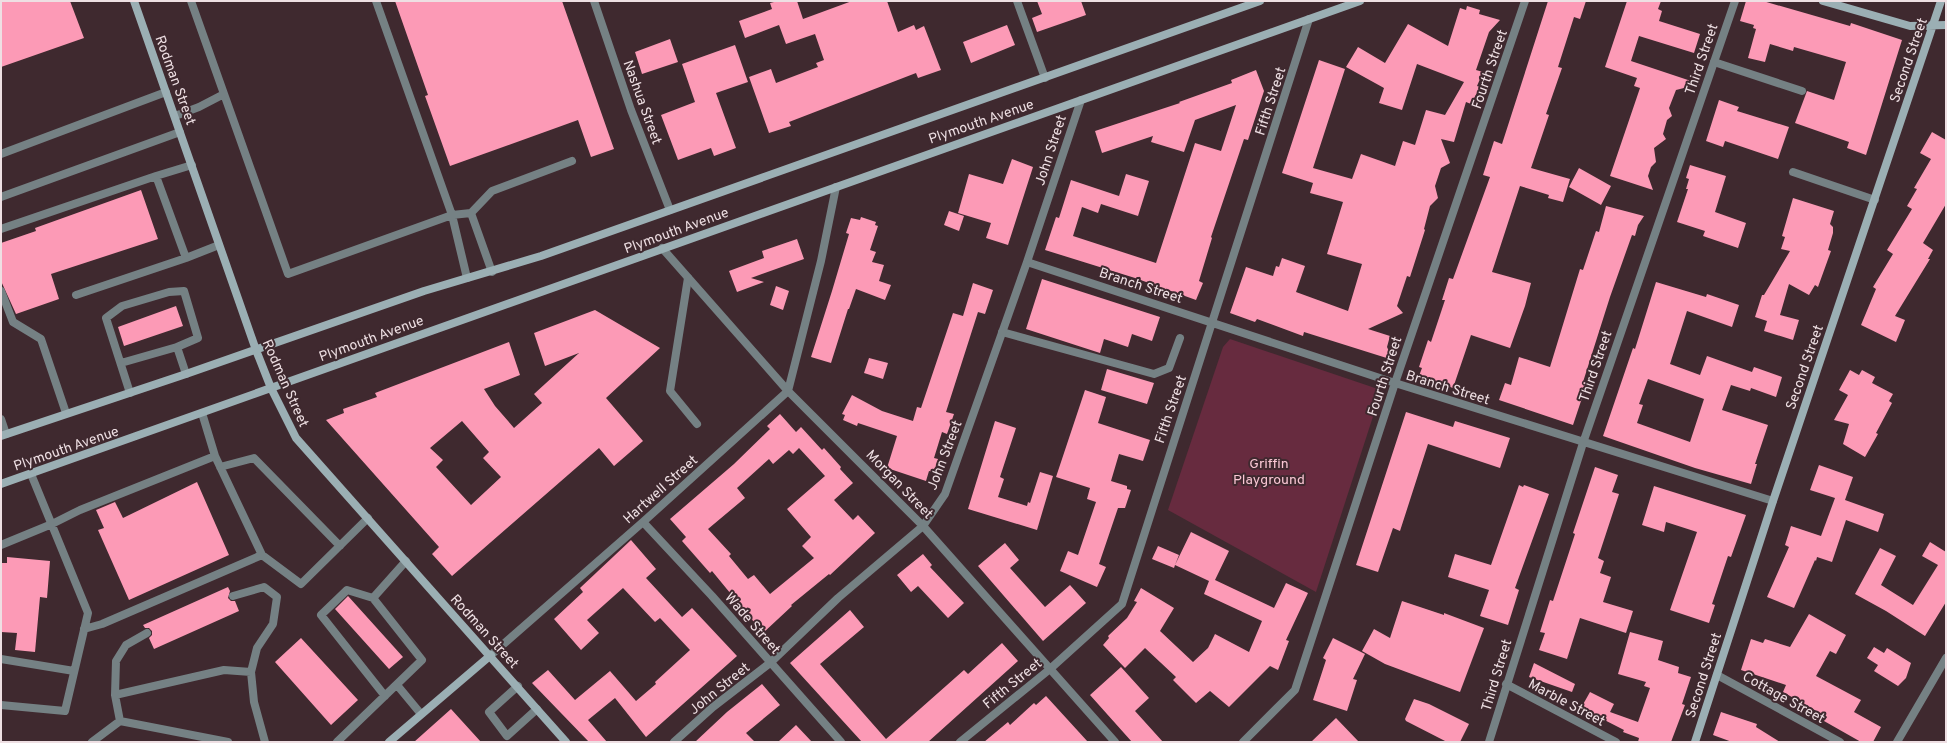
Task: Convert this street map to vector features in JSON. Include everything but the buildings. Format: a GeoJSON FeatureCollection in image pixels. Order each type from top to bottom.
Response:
{"type":"FeatureCollection","features":[{"type":"Feature","properties":{"kind":"main road","name":"Rodman Street"},"geometry":{"type":"LineString","coordinates":[[134,1],[256,350],[271,388],[296,438],[518,686],[566,742]]}},
{"type":"Feature","properties":{"kind":"main road","name":"Plymouth Avenue"},"geometry":{"type":"LineString","coordinates":[[4,435],[256,350],[424,291],[492,272],[1260,1]]}},
{"type":"Feature","properties":{"kind":"main road","name":"Plymouth Avenue"},"geometry":{"type":"LineString","coordinates":[[1,484],[1360,1]]}},
{"type":"Feature","properties":{"kind":"main road"},"geometry":{"type":"LineString","coordinates":[[1823,1],[1910,26],[1934,24],[1946,25]]}},
{"type":"Feature","properties":{"kind":"main road","name":"Second Street"},"geometry":{"type":"LineString","coordinates":[[1695,742],[1772,501],[1942,1]]}},
{"type":"Feature","properties":{"kind":"main road","name":"Hartwell Street"},"geometry":{"type":"LineString","coordinates":[[389,742],[491,656]]}},
{"type":"Feature","properties":{"kind":"street"},"geometry":{"type":"LineString","coordinates":[[191,1],[288,274],[452,215],[472,213],[492,191],[572,162]]}},
{"type":"Feature","properties":{"kind":"street"},"geometry":{"type":"LineString","coordinates":[[376,1],[452,215],[467,278]]}},
{"type":"Feature","properties":{"kind":"street","name":"Nashua Street"},"geometry":{"type":"LineString","coordinates":[[594,1],[631,110],[670,210]]}},
{"type":"Feature","properties":{"kind":"street"},"geometry":{"type":"LineString","coordinates":[[1017,1],[1045,78]]}},
{"type":"Feature","properties":{"kind":"street","name":"Fourth Street"},"geometry":{"type":"LineString","coordinates":[[1243,742],[1295,690],[1395,383],[1526,1]]}},
{"type":"Feature","properties":{"kind":"street","name":"Third Street"},"geometry":{"type":"LineString","coordinates":[[1489,742],[1583,442],[1735,1]]}},
{"type":"Feature","properties":{"kind":"street","name":"Fifth Street"},"geometry":{"type":"LineString","coordinates":[[960,742],[1050,669],[1122,604],[1165,464],[1213,322],[1309,19]]}},
{"type":"Feature","properties":{"kind":"street"},"geometry":{"type":"LineString","coordinates":[[1714,62],[1802,91]]}},
{"type":"Feature","properties":{"kind":"street"},"geometry":{"type":"LineString","coordinates":[[1,154],[166,92]]}},
{"type":"Feature","properties":{"kind":"street"},"geometry":{"type":"LineString","coordinates":[[175,116],[199,107],[224,94]]}},
{"type":"Feature","properties":{"kind":"street","name":"John Street"},"geometry":{"type":"LineString","coordinates":[[674,742],[713,707],[770,663],[838,598],[923,526],[945,494],[1027,262],[1081,100]]}},
{"type":"Feature","properties":{"kind":"street"},"geometry":{"type":"LineString","coordinates":[[1,197],[180,132]]}},
{"type":"Feature","properties":{"kind":"street"},"geometry":{"type":"LineString","coordinates":[[1,229],[192,165]]}},
{"type":"Feature","properties":{"kind":"street"},"geometry":{"type":"LineString","coordinates":[[1793,172],[1875,200]]}},
{"type":"Feature","properties":{"kind":"street"},"geometry":{"type":"LineString","coordinates":[[156,176],[186,258]]}},
{"type":"Feature","properties":{"kind":"street"},"geometry":{"type":"LineString","coordinates":[[788,391],[821,261],[836,186]]}},
{"type":"Feature","properties":{"kind":"street"},"geometry":{"type":"LineString","coordinates":[[472,213],[492,272]]}},
{"type":"Feature","properties":{"kind":"street"},"geometry":{"type":"LineString","coordinates":[[76,295],[186,258],[219,245]]}},
{"type":"Feature","properties":{"kind":"street","name":"Morgan Street"},"geometry":{"type":"LineString","coordinates":[[662,248],[788,391],[923,526],[1115,742]]}},
{"type":"Feature","properties":{"kind":"street","name":"Branch Street"},"geometry":{"type":"LineString","coordinates":[[1027,262],[1395,383],[1772,501]]}},
{"type":"Feature","properties":{"kind":"street"},"geometry":{"type":"LineString","coordinates":[[688,278],[670,391],[697,424]]}},
{"type":"Feature","properties":{"kind":"street"},"geometry":{"type":"LineString","coordinates":[[1,291],[13,322],[41,339],[66,413]]}},
{"type":"Feature","properties":{"kind":"street"},"geometry":{"type":"LineString","coordinates":[[121,363],[177,347],[198,338],[184,291],[169,292],[122,306],[106,318],[130,393]]}},
{"type":"Feature","properties":{"kind":"street"},"geometry":{"type":"LineString","coordinates":[[1002,332],[1154,374],[1169,368],[1180,338]]}},
{"type":"Feature","properties":{"kind":"street"},"geometry":{"type":"LineString","coordinates":[[177,347],[186,374]]}},
{"type":"Feature","properties":{"kind":"street","name":"Hartwell Street"},"geometry":{"type":"LineString","coordinates":[[491,656],[643,522],[788,391]]}},
{"type":"Feature","properties":{"kind":"street"},"geometry":{"type":"LineString","coordinates":[[202,413],[215,456],[262,555],[301,584],[368,518]]}},
{"type":"Feature","properties":{"kind":"street"},"geometry":{"type":"LineString","coordinates":[[1,420],[4,435]]}},
{"type":"Feature","properties":{"kind":"street"},"geometry":{"type":"LineString","coordinates":[[1,545],[52,524],[80,510],[215,456]]}},
{"type":"Feature","properties":{"kind":"street"},"geometry":{"type":"LineString","coordinates":[[220,467],[254,458],[340,546]]}},
{"type":"Feature","properties":{"kind":"street"},"geometry":{"type":"LineString","coordinates":[[1,705],[65,711],[88,613],[31,474]]}},
{"type":"Feature","properties":{"kind":"street","name":"Wade Street"},"geometry":{"type":"LineString","coordinates":[[643,522],[712,596],[841,742]]}},
{"type":"Feature","properties":{"kind":"street"},"geometry":{"type":"LineString","coordinates":[[84,628],[102,624],[262,555]]}},
{"type":"Feature","properties":{"kind":"street"},"geometry":{"type":"LineString","coordinates":[[373,598],[406,561]]}},
{"type":"Feature","properties":{"kind":"street"},"geometry":{"type":"LineString","coordinates":[[232,596],[264,587],[277,597],[273,624],[257,648],[251,672],[254,702],[265,742]]}},
{"type":"Feature","properties":{"kind":"street"},"geometry":{"type":"LineString","coordinates":[[337,742],[397,685],[422,660],[373,598],[347,590],[321,615],[385,696]]}},
{"type":"Feature","properties":{"kind":"street"},"geometry":{"type":"LineString","coordinates":[[120,721],[115,695],[116,661],[126,645],[147,633]]}},
{"type":"Feature","properties":{"kind":"street"},"geometry":{"type":"LineString","coordinates":[[1897,742],[1946,658]]}},
{"type":"Feature","properties":{"kind":"street"},"geometry":{"type":"LineString","coordinates":[[1,659],[74,671]]}},
{"type":"Feature","properties":{"kind":"street"},"geometry":{"type":"LineString","coordinates":[[115,695],[224,670],[251,672]]}},
{"type":"Feature","properties":{"kind":"street","name":"Cottage Street"},"geometry":{"type":"LineString","coordinates":[[1717,675],[1840,742]]}},
{"type":"Feature","properties":{"kind":"street","name":"Marble Street"},"geometry":{"type":"LineString","coordinates":[[1506,684],[1616,742]]}},
{"type":"Feature","properties":{"kind":"street"},"geometry":{"type":"LineString","coordinates":[[397,685],[421,714]]}},
{"type":"Feature","properties":{"kind":"street"},"geometry":{"type":"LineString","coordinates":[[518,686],[489,712],[507,736],[537,709]]}},
{"type":"Feature","properties":{"kind":"street"},"geometry":{"type":"LineString","coordinates":[[92,742],[120,721],[228,742]]}},
{"type":"Feature","properties":{"kind":"green space","name":"Griffin Playground"},"geometry":{"type":"Polygon","coordinates":[[[1230,339],[1378,389],[1380,395],[1316,592],[1168,510],[1223,347],[1230,339]]]}}]}
